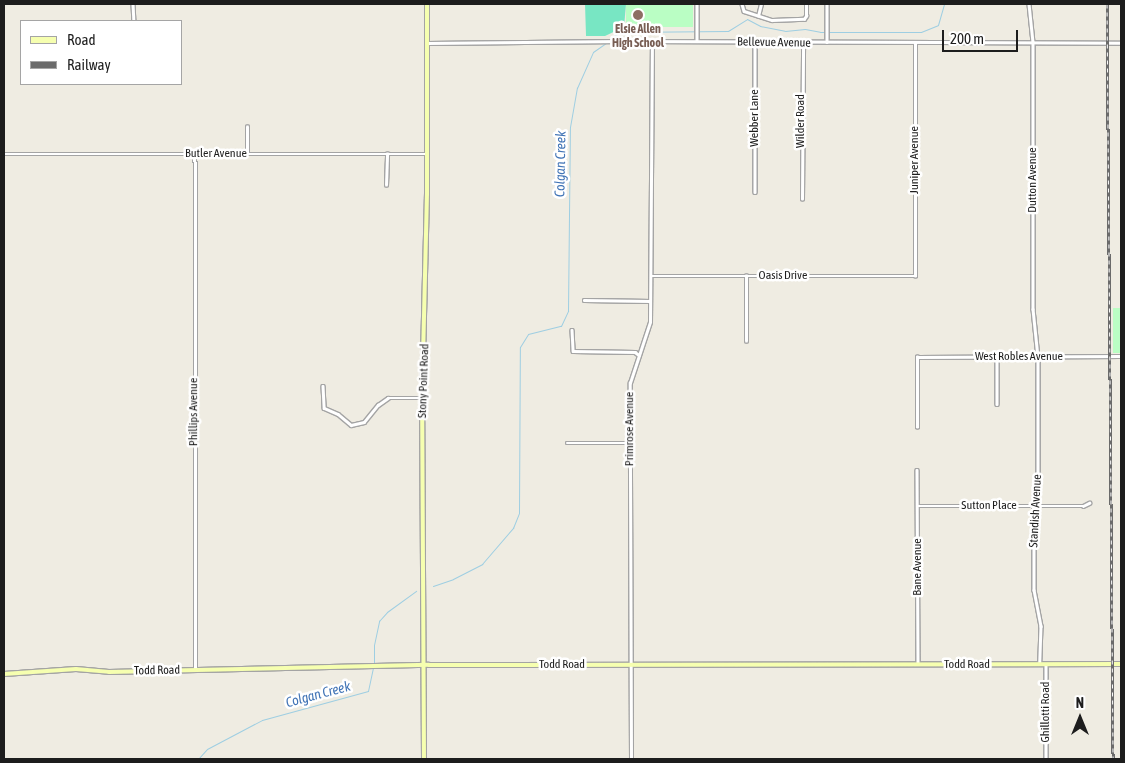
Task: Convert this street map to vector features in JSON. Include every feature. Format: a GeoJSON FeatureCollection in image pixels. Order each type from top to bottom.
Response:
{"type":"FeatureCollection","features":[{"type":"Feature","properties":{"kind":"main road","name":"Stony Point Road"},"geometry":{"type":"LineString","coordinates":[[424,759],[422,398],[425,338],[427,4]]}},
{"type":"Feature","properties":{"kind":"main road","name":"Todd Road"},"geometry":{"type":"LineString","coordinates":[[4,674],[76,669],[109,672],[423,665],[1121,664]]}},
{"type":"Feature","properties":{"kind":"street"},"geometry":{"type":"LineString","coordinates":[[133,4],[134,20]]}},
{"type":"Feature","properties":{"kind":"street"},"geometry":{"type":"LineString","coordinates":[[697,4],[697,41]]}},
{"type":"Feature","properties":{"kind":"street"},"geometry":{"type":"LineString","coordinates":[[742,4],[744,11],[768,20],[804,19],[806,16],[806,4]]}},
{"type":"Feature","properties":{"kind":"street"},"geometry":{"type":"LineString","coordinates":[[758,16],[761,4]]}},
{"type":"Feature","properties":{"kind":"street"},"geometry":{"type":"LineString","coordinates":[[827,4],[827,43]]}},
{"type":"Feature","properties":{"kind":"street","name":"Dutton Avenue"},"geometry":{"type":"LineString","coordinates":[[1029,4],[1033,42],[1032,289],[1038,357]]}},
{"type":"Feature","properties":{"kind":"street","name":"Bellevue Avenue"},"geometry":{"type":"LineString","coordinates":[[427,43],[614,41],[915,44],[1121,43]]}},
{"type":"Feature","properties":{"kind":"street","name":"Primrose Avenue"},"geometry":{"type":"LineString","coordinates":[[631,759],[630,383],[650,322],[652,41]]}},
{"type":"Feature","properties":{"kind":"street","name":"Webber Lane"},"geometry":{"type":"LineString","coordinates":[[754,43],[755,192]]}},
{"type":"Feature","properties":{"kind":"street","name":"Wilder Road"},"geometry":{"type":"LineString","coordinates":[[802,199],[803,43]]}},
{"type":"Feature","properties":{"kind":"street","name":"Juniper Avenue"},"geometry":{"type":"LineString","coordinates":[[915,44],[915,276]]}},
{"type":"Feature","properties":{"kind":"street"},"geometry":{"type":"LineString","coordinates":[[247,127],[247,154]]}},
{"type":"Feature","properties":{"kind":"street","name":"Butler Avenue"},"geometry":{"type":"LineString","coordinates":[[4,154],[427,154]]}},
{"type":"Feature","properties":{"kind":"street","name":"Phillips Avenue"},"geometry":{"type":"LineString","coordinates":[[195,154],[196,670]]}},
{"type":"Feature","properties":{"kind":"street"},"geometry":{"type":"LineString","coordinates":[[386,185],[387,154]]}},
{"type":"Feature","properties":{"kind":"street","name":"Oasis Drive"},"geometry":{"type":"LineString","coordinates":[[651,276],[915,276]]}},
{"type":"Feature","properties":{"kind":"street"},"geometry":{"type":"LineString","coordinates":[[746,276],[746,341]]}},
{"type":"Feature","properties":{"kind":"street"},"geometry":{"type":"LineString","coordinates":[[584,300],[650,301]]}},
{"type":"Feature","properties":{"kind":"street"},"geometry":{"type":"LineString","coordinates":[[572,330],[573,351],[635,352],[639,355]]}},
{"type":"Feature","properties":{"kind":"street","name":"West Robles Avenue"},"geometry":{"type":"LineString","coordinates":[[917,426],[916,357],[1121,356]]}},
{"type":"Feature","properties":{"kind":"street"},"geometry":{"type":"LineString","coordinates":[[997,357],[997,404]]}},
{"type":"Feature","properties":{"kind":"street","name":"Standish Avenue"},"geometry":{"type":"LineString","coordinates":[[1038,357],[1038,481],[1034,506],[1034,590],[1040,626],[1040,665]]}},
{"type":"Feature","properties":{"kind":"street"},"geometry":{"type":"LineString","coordinates":[[323,386],[324,408],[338,414],[351,425],[364,422],[378,405],[388,398],[422,398]]}},
{"type":"Feature","properties":{"kind":"street"},"geometry":{"type":"LineString","coordinates":[[567,443],[630,443]]}},
{"type":"Feature","properties":{"kind":"street","name":"Bane Avenue"},"geometry":{"type":"LineString","coordinates":[[918,470],[918,664]]}},
{"type":"Feature","properties":{"kind":"street","name":"Sutton Place"},"geometry":{"type":"LineString","coordinates":[[918,506],[1083,506],[1089,503]]}},
{"type":"Feature","properties":{"kind":"street","name":"Ghillotti Road"},"geometry":{"type":"LineString","coordinates":[[1046,665],[1046,759]]}},
{"type":"Feature","properties":{"kind":"green space"},"geometry":{"type":"Polygon","coordinates":[[[585,4],[626,4],[624,27],[605,36],[586,36],[585,4]]]}},
{"type":"Feature","properties":{"kind":"green space"},"geometry":{"type":"Polygon","coordinates":[[[626,4],[693,4],[693,27],[626,27],[626,4]]]}},
{"type":"Feature","properties":{"kind":"green space"},"geometry":{"type":"Polygon","coordinates":[[[1113,308],[1121,308],[1121,353],[1113,353],[1113,308]]]}},
{"type":"Feature","properties":{"kind":"waterway","name":"Colgan Creek"},"geometry":{"type":"LineString","coordinates":[[609,40],[620,32],[728,31],[747,19],[760,26],[785,31],[805,29],[820,32],[921,32],[938,25],[944,4]]}},
{"type":"Feature","properties":{"kind":"waterway","name":"Colgan Creek"},"geometry":{"type":"LineString","coordinates":[[433,586],[453,579],[482,564],[513,528],[519,513],[520,347],[528,334],[561,326],[568,311],[570,127],[577,88],[593,52],[606,43]]}},
{"type":"Feature","properties":{"kind":"waterway","name":"Colgan Creek"},"geometry":{"type":"LineString","coordinates":[[374,664],[374,645],[379,621],[387,612],[416,591]]}},
{"type":"Feature","properties":{"kind":"waterway","name":"Colgan Creek"},"geometry":{"type":"LineString","coordinates":[[198,759],[207,749],[262,720],[368,691],[373,668]]}},
{"type":"Feature","properties":{"kind":"railway"},"geometry":{"type":"LineString","coordinates":[[1107,4],[1113,759]]}},
{"type":"Feature","properties":{"kind":"place","name":"Elsie Allen High School"},"geometry":{"type":"Point","coordinates":[638,15]}}]}
